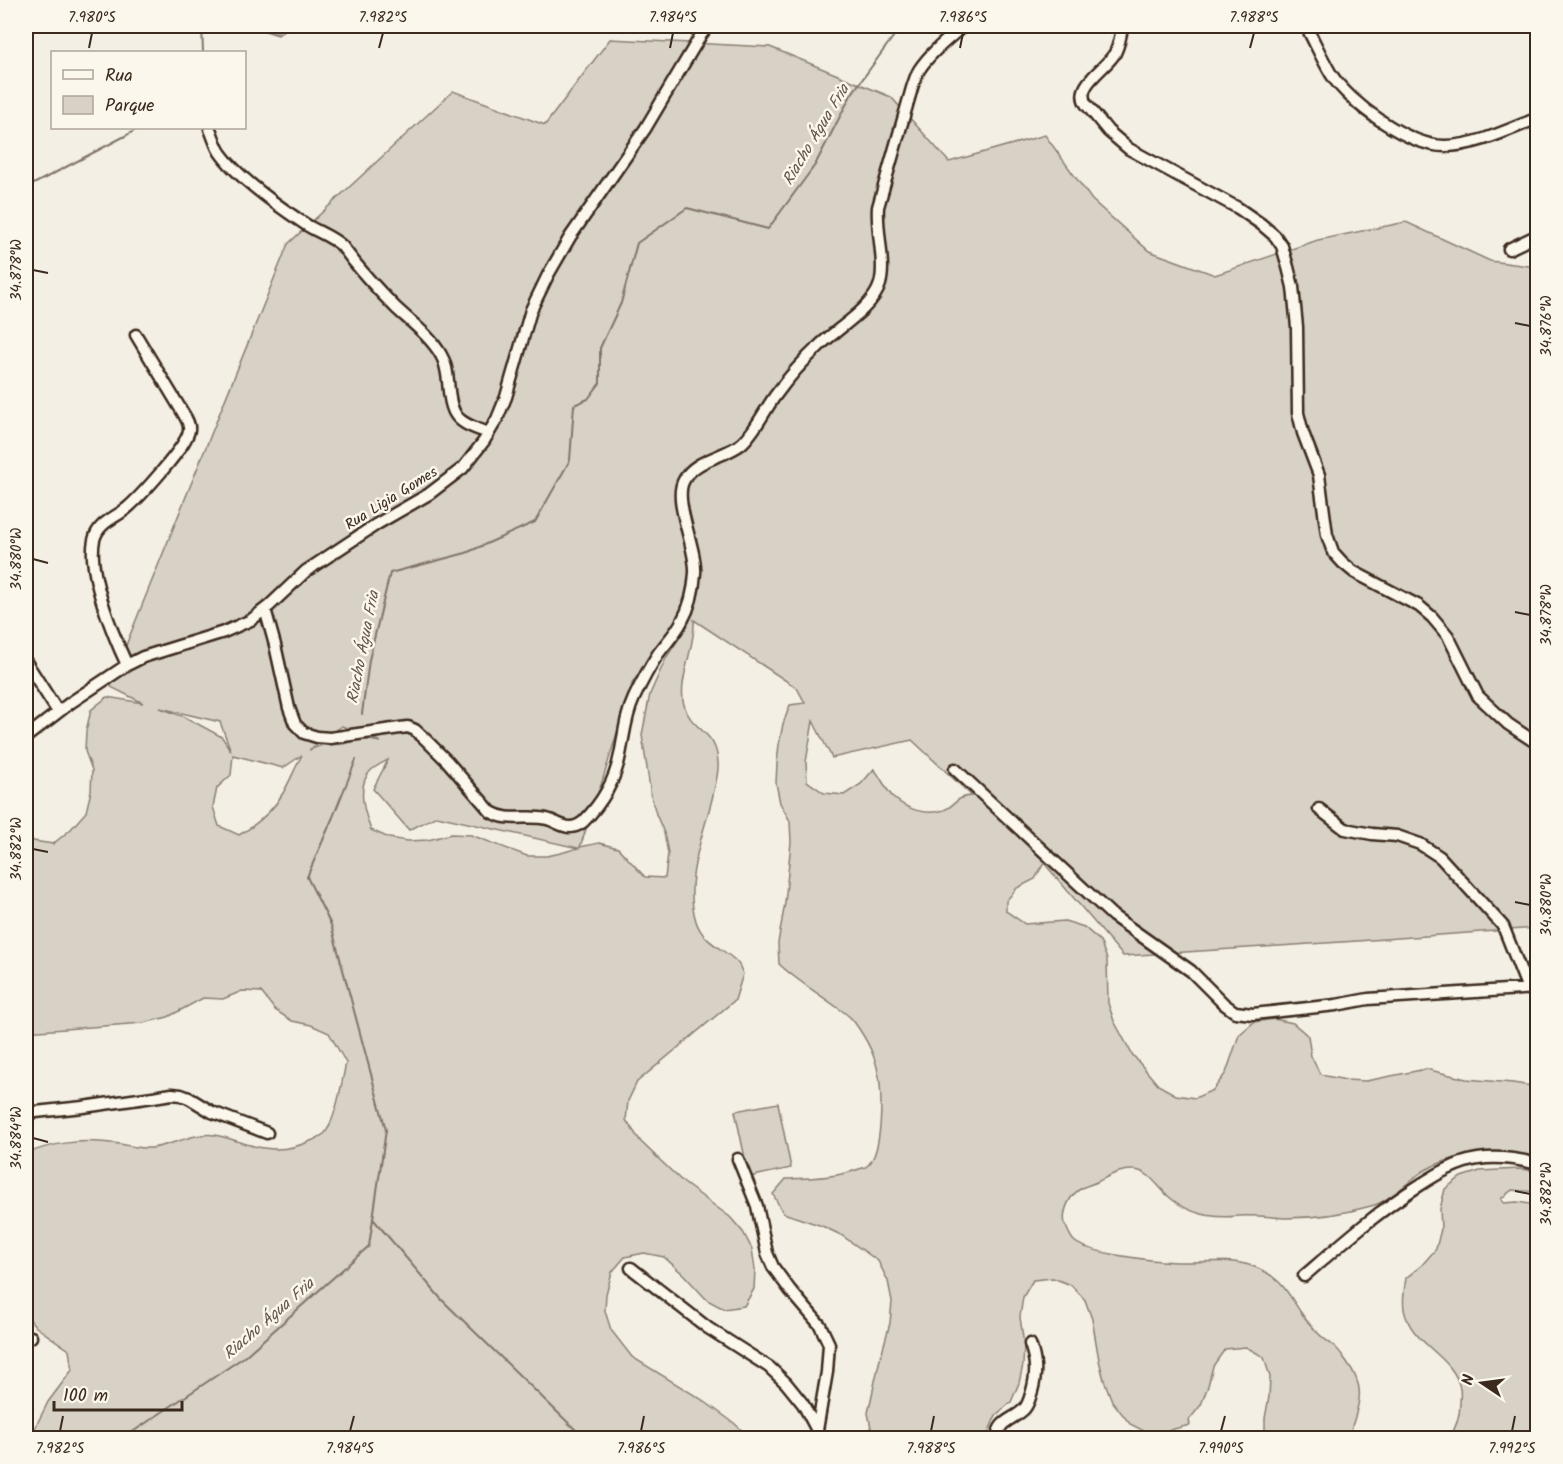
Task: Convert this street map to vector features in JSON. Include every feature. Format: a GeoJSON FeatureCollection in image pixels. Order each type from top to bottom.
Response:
{"type":"FeatureCollection","features":[{"type":"Feature","properties":{"kind":"street","name":"Rua Ligia Gomes"},"geometry":{"type":"LineString","coordinates":[[26,737],[89,689],[127,665],[143,657],[224,632],[251,620],[306,571],[339,548],[429,494],[463,468],[497,419],[506,397],[531,310],[548,275],[570,237],[645,129],[708,26]]}},
{"type":"Feature","properties":{"kind":"street"},"geometry":{"type":"LineString","coordinates":[[265,609],[289,708],[295,724],[304,733],[330,738],[408,727],[415,729],[447,760],[490,812],[499,817],[506,819],[539,817],[571,827],[583,822],[611,784],[620,757],[624,725],[632,701],[657,656],[682,621],[691,599],[695,572],[681,504],[680,490],[683,481],[697,466],[740,445],[748,437],[776,395],[804,362],[820,345],[862,310],[875,295],[882,271],[877,220],[878,207],[912,88],[919,70],[943,43],[963,26]]}},
{"type":"Feature","properties":{"kind":"street"},"geometry":{"type":"LineString","coordinates":[[1122,26],[1115,53],[1089,82],[1084,91],[1083,100],[1108,130],[1128,149],[1238,208],[1275,236],[1282,246],[1293,287],[1297,327],[1298,413],[1319,475],[1327,535],[1333,552],[1354,572],[1411,601],[1432,617],[1448,636],[1478,696],[1508,724],[1538,744]]}},
{"type":"Feature","properties":{"kind":"street"},"geometry":{"type":"LineString","coordinates":[[1306,26],[1332,75],[1356,103],[1378,119],[1430,144],[1445,146],[1464,144],[1538,118]]}},
{"type":"Feature","properties":{"kind":"street"},"geometry":{"type":"LineString","coordinates":[[210,129],[222,155],[236,170],[293,215],[342,246],[372,284],[430,341],[440,352],[444,361],[452,407],[456,417],[469,426],[489,433]]}},
{"type":"Feature","properties":{"kind":"street"},"geometry":{"type":"LineString","coordinates":[[1509,249],[1538,235]]}},
{"type":"Feature","properties":{"kind":"street"},"geometry":{"type":"LineString","coordinates":[[127,665],[108,622],[93,560],[94,542],[97,532],[103,525],[130,505],[174,456],[187,439],[189,431],[189,424],[183,413],[136,335]]}},
{"type":"Feature","properties":{"kind":"street"},"geometry":{"type":"LineString","coordinates":[[26,662],[58,712]]}},
{"type":"Feature","properties":{"kind":"street"},"geometry":{"type":"LineString","coordinates":[[955,769],[1113,916],[1191,971],[1234,1012],[1252,1014],[1368,999],[1532,989],[1503,926],[1440,857],[1420,844],[1397,836],[1345,829],[1319,809]]}},
{"type":"Feature","properties":{"kind":"street"},"geometry":{"type":"LineString","coordinates":[[26,1113],[153,1096],[181,1095],[212,1112],[267,1133]]}},
{"type":"Feature","properties":{"kind":"street"},"geometry":{"type":"LineString","coordinates":[[1304,1276],[1357,1230],[1400,1198],[1443,1172],[1478,1159],[1500,1158],[1538,1164]]}},
{"type":"Feature","properties":{"kind":"street"},"geometry":{"type":"LineString","coordinates":[[738,1159],[757,1206],[765,1244],[773,1267],[820,1325],[829,1344],[819,1434]]}},
{"type":"Feature","properties":{"kind":"street"},"geometry":{"type":"LineString","coordinates":[[631,1268],[708,1328],[769,1367],[786,1383],[802,1404],[819,1434]]}},
{"type":"Feature","properties":{"kind":"street"},"geometry":{"type":"LineString","coordinates":[[998,1438],[1000,1426],[1021,1412],[1030,1399],[1036,1367],[1030,1344]]}},
{"type":"Feature","properties":{"kind":"green space"},"geometry":{"type":"Polygon","coordinates":[[[610,39],[770,47],[891,97],[949,162],[1045,135],[1092,200],[1149,251],[1215,275],[1318,240],[1406,222],[1490,261],[1537,267],[1537,928],[1123,956],[1044,863],[1035,879],[1017,888],[1006,901],[1006,911],[1025,924],[1065,921],[1084,927],[1100,941],[1107,959],[1108,1003],[1114,1021],[1132,1054],[1158,1085],[1176,1095],[1195,1098],[1213,1090],[1226,1073],[1239,1035],[1254,1022],[1274,1019],[1293,1023],[1308,1036],[1311,1056],[1320,1074],[1326,1076],[1366,1081],[1426,1069],[1466,1079],[1537,1087],[1537,1156],[1478,1154],[1450,1160],[1422,1172],[1378,1204],[1361,1209],[1297,1218],[1210,1216],[1184,1207],[1168,1196],[1149,1177],[1135,1170],[1116,1173],[1084,1187],[1074,1194],[1068,1203],[1064,1219],[1069,1233],[1074,1241],[1093,1250],[1176,1262],[1224,1261],[1252,1266],[1275,1278],[1308,1323],[1338,1350],[1353,1372],[1359,1389],[1359,1397],[1347,1438],[1265,1438],[1270,1377],[1264,1357],[1246,1347],[1225,1349],[1213,1366],[1201,1405],[1189,1420],[1190,1425],[1148,1433],[1130,1424],[1112,1401],[1104,1380],[1092,1319],[1085,1300],[1071,1285],[1053,1278],[1033,1280],[1023,1297],[1020,1317],[1024,1345],[1019,1383],[1011,1402],[996,1415],[986,1438],[873,1438],[868,1413],[890,1323],[892,1301],[888,1281],[878,1261],[841,1235],[783,1213],[773,1194],[786,1179],[832,1176],[866,1167],[876,1149],[880,1122],[881,1093],[877,1066],[859,1028],[847,1015],[779,964],[778,943],[785,903],[791,842],[790,821],[780,803],[776,783],[777,763],[783,724],[790,705],[805,703],[797,688],[694,620],[683,685],[684,705],[687,714],[713,744],[717,752],[718,767],[693,873],[693,905],[696,921],[703,935],[737,962],[743,974],[735,1000],[637,1082],[628,1101],[626,1120],[641,1142],[684,1183],[730,1217],[743,1232],[752,1249],[755,1269],[754,1289],[744,1306],[724,1309],[707,1300],[664,1257],[644,1253],[625,1257],[612,1272],[606,1294],[605,1311],[611,1330],[632,1357],[701,1399],[750,1438],[30,1438],[48,1402],[72,1370],[69,1350],[36,1327],[26,1315],[26,1154],[46,1147],[78,1142],[152,1148],[207,1135],[221,1136],[264,1148],[283,1149],[295,1146],[321,1136],[329,1127],[346,1063],[329,1033],[311,1025],[292,1021],[275,1010],[261,992],[242,991],[223,999],[203,998],[168,1017],[143,1023],[26,1032],[26,918],[33,904],[26,891],[26,828],[33,841],[53,844],[71,829],[86,812],[91,791],[92,770],[85,751],[86,731],[91,710],[107,697],[143,703],[111,687],[288,244],[453,91],[545,125],[610,39]],[[688,625],[633,681],[580,847],[599,843],[618,848],[645,877],[665,878],[668,853],[651,795],[642,735],[650,694],[666,658],[688,625]],[[160,708],[185,717],[222,737],[231,751],[220,722],[160,708]],[[813,721],[806,762],[807,781],[824,793],[844,795],[861,784],[874,769],[892,796],[903,805],[923,812],[944,810],[962,798],[972,796],[912,740],[832,758],[813,721]],[[342,726],[309,750],[322,745],[343,744],[362,739],[381,742],[342,726]],[[233,755],[231,775],[217,788],[213,807],[219,826],[239,835],[258,822],[279,800],[302,755],[283,768],[233,755]],[[388,760],[372,770],[363,787],[366,817],[371,830],[389,838],[408,841],[428,840],[451,834],[471,835],[527,856],[547,856],[578,848],[437,816],[409,830],[373,789],[388,760]]]}},
{"type":"Feature","properties":{"kind":"green space"},"geometry":{"type":"Polygon","coordinates":[[[778,1103],[791,1168],[749,1177],[735,1111],[778,1103]]]}},
{"type":"Feature","properties":{"kind":"green space"},"geometry":{"type":"Polygon","coordinates":[[[1520,1169],[1537,1171],[1537,1192],[1512,1190],[1501,1199],[1504,1203],[1530,1204],[1537,1214],[1532,1224],[1538,1235],[1537,1438],[1449,1438],[1456,1426],[1460,1408],[1460,1389],[1451,1369],[1419,1337],[1407,1319],[1404,1304],[1406,1278],[1436,1249],[1441,1229],[1440,1209],[1445,1189],[1461,1177],[1480,1171],[1520,1169]]]}},
{"type":"Feature","properties":{"kind":"shaded area"},"geometry":{"type":"Polygon","coordinates":[[[264,26],[290,26],[278,35],[265,31],[264,26]]]}},
{"type":"Feature","properties":{"kind":"waterway"},"geometry":{"type":"LineString","coordinates":[[202,26],[203,51]]}},
{"type":"Feature","properties":{"kind":"waterway","name":"Riacho Água Fria"},"geometry":{"type":"LineString","coordinates":[[362,714],[369,660],[390,573],[466,553],[535,522],[570,460],[574,405],[588,399],[600,383],[600,348],[621,303],[637,243],[687,208],[768,229],[815,165],[851,95],[901,26]]}},
{"type":"Feature","properties":{"kind":"waterway"},"geometry":{"type":"LineString","coordinates":[[26,188],[137,129]]}},
{"type":"Feature","properties":{"kind":"waterway","name":"Riacho Água Fria"},"geometry":{"type":"LineString","coordinates":[[127,1438],[128,1435],[244,1357],[369,1246],[386,1130],[331,925],[307,877],[356,760]]}},
{"type":"Feature","properties":{"kind":"waterway","name":"Riacho Água Fria"},"geometry":{"type":"LineString","coordinates":[[374,1220],[442,1300],[584,1438]]}}]}
